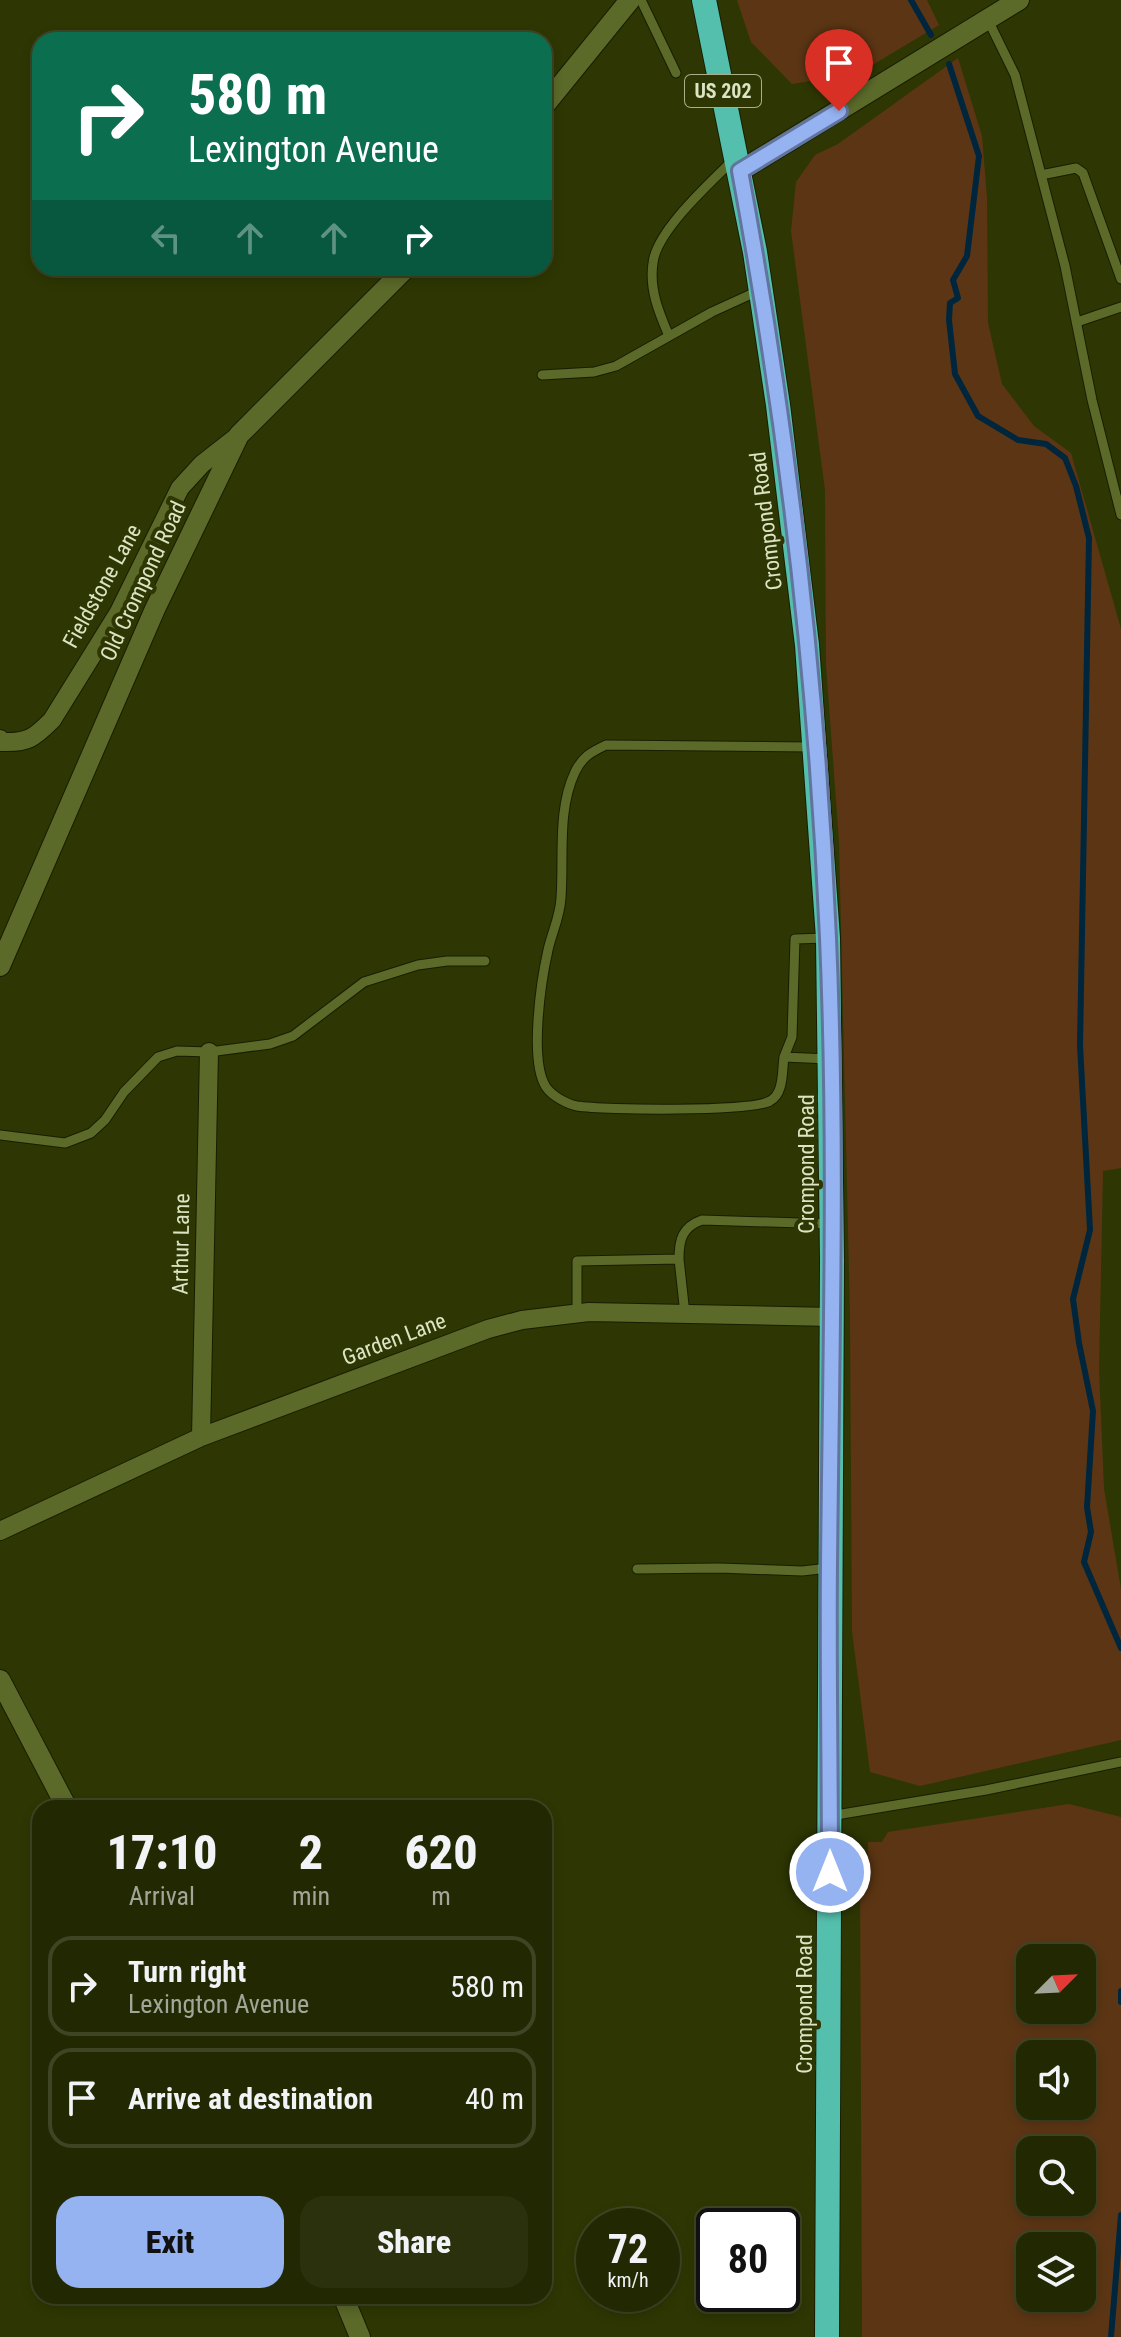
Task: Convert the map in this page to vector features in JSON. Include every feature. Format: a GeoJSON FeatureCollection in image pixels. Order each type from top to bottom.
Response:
{"type":"FeatureCollection","features":[{"type":"Feature","properties":{"kind":"highway","name":"Crompond Road"},"geometry":{"type":"LineString","coordinates":[[704,0],[761,289],[785,462],[816,747],[828,938],[832,1317],[827,2337]]}},
{"type":"Feature","properties":{"kind":"street"},"geometry":{"type":"LineString","coordinates":[[552,96],[630,0]]}},
{"type":"Feature","properties":{"kind":"street"},"geometry":{"type":"LineString","coordinates":[[738,164],[1019,0]]}},
{"type":"Feature","properties":{"kind":"street","name":"Old Crompond Road"},"geometry":{"type":"LineString","coordinates":[[0,966],[155,609],[239,435],[398,276]]}},
{"type":"Feature","properties":{"kind":"street","name":"Fieldstone Lane"},"geometry":{"type":"LineString","coordinates":[[0,739],[2,742],[23,743],[52,720],[119,612],[180,488],[202,464],[239,435]]}},
{"type":"Feature","properties":{"kind":"street","name":"Arthur Lane"},"geometry":{"type":"LineString","coordinates":[[201,1437],[209,1052]]}},
{"type":"Feature","properties":{"kind":"street","name":"Garden Lane"},"geometry":{"type":"LineString","coordinates":[[0,1531],[201,1437],[488,1329],[522,1320],[577,1312],[832,1317]]}},
{"type":"Feature","properties":{"kind":"street"},"geometry":{"type":"LineString","coordinates":[[1,1684],[63,1800]]}},
{"type":"Feature","properties":{"kind":"street"},"geometry":{"type":"LineString","coordinates":[[346,2304],[360,2337]]}},
{"type":"Feature","properties":{"kind":"lane"},"geometry":{"type":"LineString","coordinates":[[641,0],[676,73]]}},
{"type":"Feature","properties":{"kind":"lane"},"geometry":{"type":"LineString","coordinates":[[988,20],[1015,75],[1065,266],[1092,400],[1121,515]]}},
{"type":"Feature","properties":{"kind":"lane"},"geometry":{"type":"LineString","coordinates":[[669,336],[655,305],[653,261],[665,236],[695,196],[738,164]]}},
{"type":"Feature","properties":{"kind":"lane"},"geometry":{"type":"LineString","coordinates":[[1041,175],[1076,168],[1083,173],[1121,279]]}},
{"type":"Feature","properties":{"kind":"lane"},"geometry":{"type":"LineString","coordinates":[[542,375],[605,369],[761,289]]}},
{"type":"Feature","properties":{"kind":"lane"},"geometry":{"type":"LineString","coordinates":[[1077,322],[1121,307]]}},
{"type":"Feature","properties":{"kind":"lane"},"geometry":{"type":"LineString","coordinates":[[816,747],[606,745],[586,754],[567,797],[558,920],[548,948],[538,1004],[540,1068],[546,1087],[574,1106],[676,1109],[759,1105],[773,1100],[780,1090],[784,1057],[792,1037],[795,939],[828,938]]}},
{"type":"Feature","properties":{"kind":"lane"},"geometry":{"type":"LineString","coordinates":[[0,1135],[65,1143],[91,1133],[158,1057],[177,1051],[209,1052],[270,1044],[293,1036],[364,982],[388,973],[447,961],[485,961]]}},
{"type":"Feature","properties":{"kind":"lane"},"geometry":{"type":"LineString","coordinates":[[784,1057],[831,1060]]}},
{"type":"Feature","properties":{"kind":"lane"},"geometry":{"type":"LineString","coordinates":[[685,1314],[679,1259],[682,1234],[689,1225],[702,1220],[832,1224]]}},
{"type":"Feature","properties":{"kind":"lane"},"geometry":{"type":"LineString","coordinates":[[577,1312],[577,1261],[679,1259]]}},
{"type":"Feature","properties":{"kind":"lane"},"geometry":{"type":"LineString","coordinates":[[637,1569],[802,1571],[829,1568]]}},
{"type":"Feature","properties":{"kind":"lane"},"geometry":{"type":"LineString","coordinates":[[830,1816],[944,1798],[1121,1762]]}},
{"type":"Feature","properties":{"kind":"shaded area"},"geometry":{"type":"Polygon","coordinates":[[[737,0],[927,0],[939,25],[859,73],[792,84],[751,42],[737,0]]]}},
{"type":"Feature","properties":{"kind":"shaded area"},"geometry":{"type":"Polygon","coordinates":[[[958,58],[982,136],[987,198],[988,323],[1002,384],[1034,426],[1071,453],[1121,629],[1121,1168],[1103,1171],[1099,1370],[1104,1489],[1121,1589],[1121,1740],[920,1786],[870,1772],[852,1631],[850,1315],[839,841],[826,665],[825,490],[791,231],[796,182],[815,155],[838,144],[958,58]]]}},
{"type":"Feature","properties":{"kind":"shaded area"},"geometry":{"type":"Polygon","coordinates":[[[1069,1804],[1121,1817],[1121,2337],[862,2337],[860,1875],[868,1863],[868,1842],[882,1842],[888,1832],[1069,1804]]]}},
{"type":"Feature","properties":{"kind":"waterway"},"geometry":{"type":"LineString","coordinates":[[911,0],[931,35]]}},
{"type":"Feature","properties":{"kind":"waterway"},"geometry":{"type":"LineString","coordinates":[[949,64],[979,156],[967,256],[953,280],[958,298],[950,303],[955,374],[978,416],[1018,440],[1046,444],[1065,458],[1076,486],[1089,538],[1080,1045],[1090,1230],[1073,1299],[1093,1411],[1087,1507],[1091,1532],[1084,1562],[1121,1648]]}},
{"type":"Feature","properties":{"kind":"waterway"},"geometry":{"type":"LineString","coordinates":[[1121,1991],[1121,2002]]}},
{"type":"Feature","properties":{"kind":"waterway"},"geometry":{"type":"LineString","coordinates":[[1111,2337],[1121,2215]]}},
{"type":"Feature","properties":{"kind":"route"},"geometry":{"type":"LineString","coordinates":[[830,1872],[832,1260],[828,938],[807,645],[778,405],[740,171],[839,111]]}}]}
